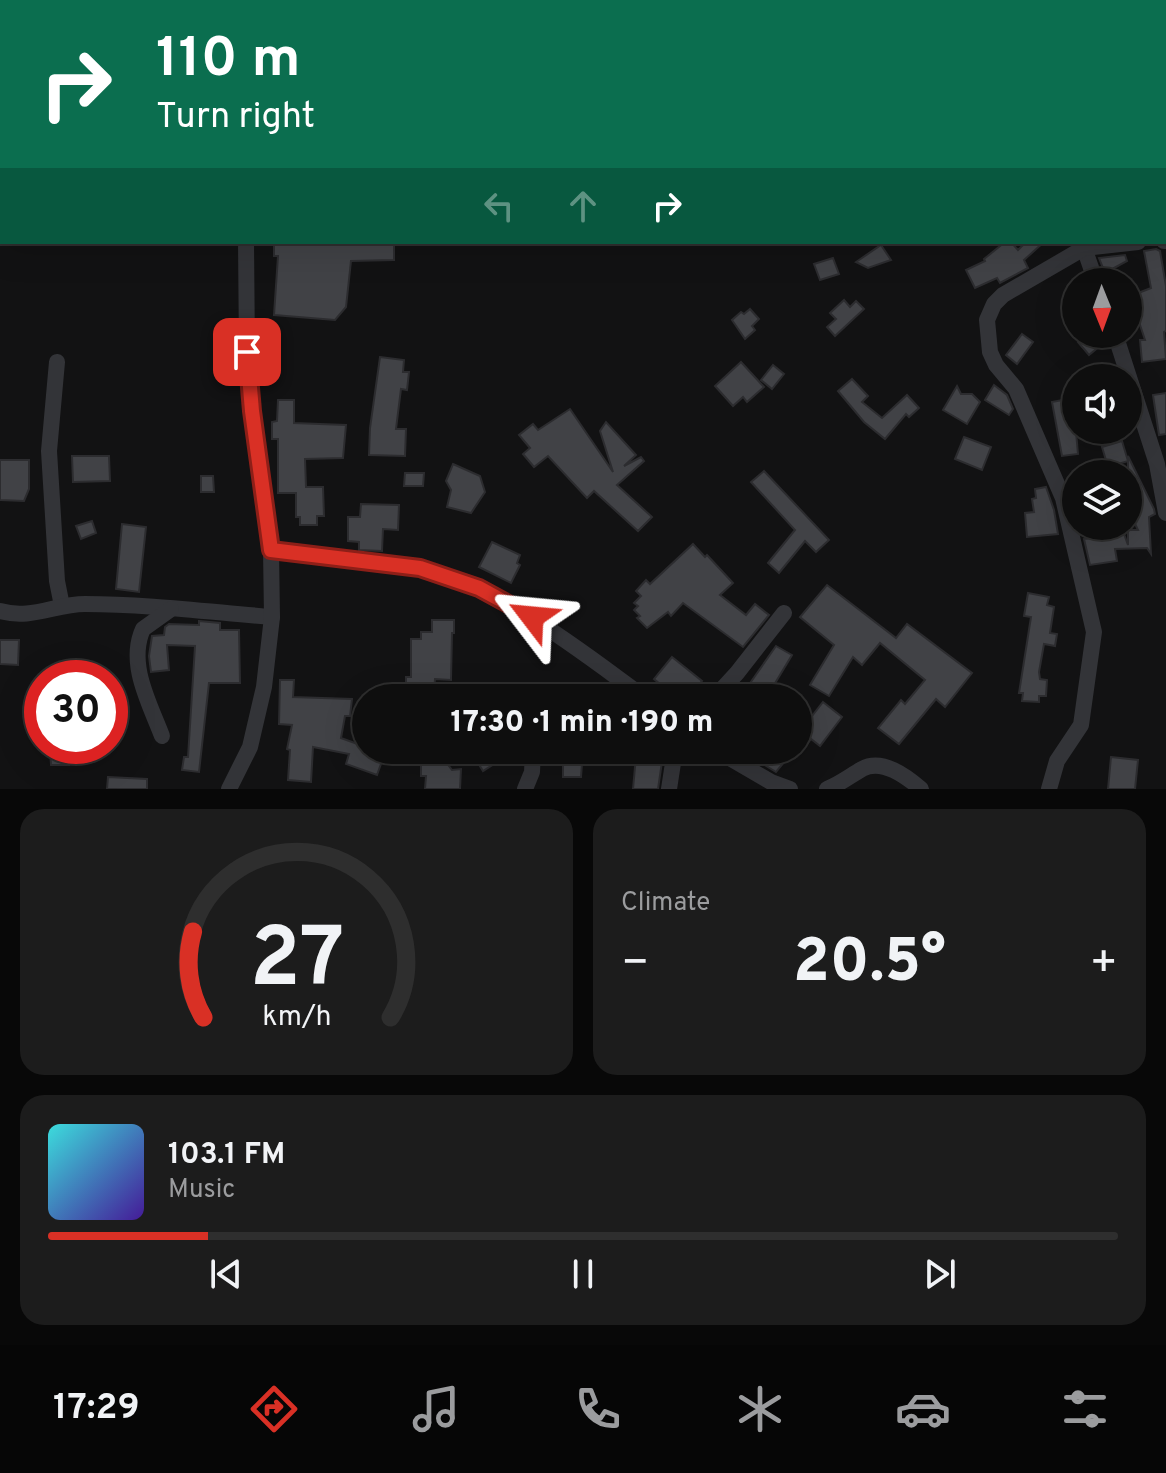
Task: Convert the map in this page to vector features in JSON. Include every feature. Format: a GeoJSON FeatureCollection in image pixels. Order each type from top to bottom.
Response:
{"type":"FeatureCollection","features":[{"type":"Feature","properties":{"kind":"street"},"geometry":{"type":"LineString","coordinates":[[229,789],[250,747],[264,687],[272,617],[271,550],[247,352],[246,244]]}},
{"type":"Feature","properties":{"kind":"street"},"geometry":{"type":"LineString","coordinates":[[1049,789],[1057,761],[1081,725],[1094,632],[1063,498],[1016,389],[996,365],[990,352],[986,330],[987,320],[997,299],[1083,245],[1091,268]]}},
{"type":"Feature","properties":{"kind":"street"},"geometry":{"type":"LineString","coordinates":[[1120,348],[1157,464],[1166,513]]}},
{"type":"Feature","properties":{"kind":"street"},"geometry":{"type":"LineString","coordinates":[[57,362],[49,451],[57,581],[62,606]]}},
{"type":"Feature","properties":{"kind":"street"},"geometry":{"type":"LineString","coordinates":[[271,550],[441,573],[516,606],[625,684]]}},
{"type":"Feature","properties":{"kind":"street"},"geometry":{"type":"LineString","coordinates":[[0,611],[34,614],[84,604],[272,617]]}},
{"type":"Feature","properties":{"kind":"street"},"geometry":{"type":"LineString","coordinates":[[162,736],[140,674],[138,650],[143,629],[171,609]]}},
{"type":"Feature","properties":{"kind":"street"},"geometry":{"type":"LineString","coordinates":[[727,684],[784,613]]}},
{"type":"Feature","properties":{"kind":"street"},"geometry":{"type":"LineString","coordinates":[[525,789],[532,764]]}},
{"type":"Feature","properties":{"kind":"street"},"geometry":{"type":"LineString","coordinates":[[669,789],[673,764]]}},
{"type":"Feature","properties":{"kind":"street"},"geometry":{"type":"LineString","coordinates":[[740,764],[790,789]]}},
{"type":"Feature","properties":{"kind":"street"},"geometry":{"type":"LineString","coordinates":[[827,789],[864,768],[876,765],[907,777],[921,789]]}},
{"type":"Feature","properties":{"kind":"building"},"geometry":{"type":"Polygon","coordinates":[[[274,244],[394,244],[394,260],[351,261],[346,307],[335,320],[274,315],[278,256],[274,256],[274,244]]]}},
{"type":"Feature","properties":{"kind":"building"},"geometry":{"type":"Polygon","coordinates":[[[1003,244],[1013,244],[1018,250],[1024,244],[1042,244],[1024,260],[1028,268],[1000,283],[997,278],[975,288],[966,270],[1003,244]]]}},
{"type":"Feature","properties":{"kind":"building"},"geometry":{"type":"Polygon","coordinates":[[[881,245],[891,260],[868,268],[856,262],[881,245]]]}},
{"type":"Feature","properties":{"kind":"building"},"geometry":{"type":"Polygon","coordinates":[[[1144,251],[1160,251],[1166,286],[1166,359],[1142,362],[1141,348],[1142,340],[1145,340],[1142,331],[1142,292],[1151,288],[1144,251]]]}},
{"type":"Feature","properties":{"kind":"building"},"geometry":{"type":"Polygon","coordinates":[[[1125,255],[1127,261],[1114,268],[1103,268],[1099,258],[1125,255]]]}},
{"type":"Feature","properties":{"kind":"building"},"geometry":{"type":"Polygon","coordinates":[[[833,258],[839,274],[820,280],[814,264],[833,258]]]}},
{"type":"Feature","properties":{"kind":"building"},"geometry":{"type":"Polygon","coordinates":[[[844,300],[850,307],[856,301],[864,309],[835,336],[827,327],[836,319],[830,313],[844,300]]]}},
{"type":"Feature","properties":{"kind":"building"},"geometry":{"type":"Polygon","coordinates":[[[750,309],[759,319],[752,326],[755,330],[745,339],[732,320],[750,309]]]}},
{"type":"Feature","properties":{"kind":"building"},"geometry":{"type":"Polygon","coordinates":[[[1022,334],[1033,342],[1017,364],[1006,355],[1022,334]]]}},
{"type":"Feature","properties":{"kind":"building"},"geometry":{"type":"Polygon","coordinates":[[[1083,348],[1097,348],[1089,355],[1083,348]]]}},
{"type":"Feature","properties":{"kind":"building"},"geometry":{"type":"Polygon","coordinates":[[[380,357],[404,360],[403,372],[409,372],[407,390],[401,389],[396,429],[406,429],[405,456],[369,455],[380,357]]]}},
{"type":"Feature","properties":{"kind":"building"},"geometry":{"type":"Polygon","coordinates":[[[741,362],[764,387],[747,402],[743,397],[733,406],[715,386],[741,362]]]}},
{"type":"Feature","properties":{"kind":"building"},"geometry":{"type":"Polygon","coordinates":[[[773,365],[784,374],[772,389],[761,380],[773,365]]]}},
{"type":"Feature","properties":{"kind":"building"},"geometry":{"type":"Polygon","coordinates":[[[852,379],[868,396],[862,402],[882,418],[907,395],[919,408],[909,417],[906,414],[885,439],[864,422],[838,391],[852,379]]]}},
{"type":"Feature","properties":{"kind":"building"},"geometry":{"type":"Polygon","coordinates":[[[994,385],[1007,395],[1013,409],[1009,415],[985,400],[994,385]]]}},
{"type":"Feature","properties":{"kind":"building"},"geometry":{"type":"Polygon","coordinates":[[[957,386],[961,394],[972,394],[980,402],[967,424],[943,410],[957,386]]]}},
{"type":"Feature","properties":{"kind":"building"},"geometry":{"type":"Polygon","coordinates":[[[1166,393],[1166,434],[1159,435],[1153,395],[1166,393]]]}},
{"type":"Feature","properties":{"kind":"building"},"geometry":{"type":"Polygon","coordinates":[[[278,400],[294,400],[294,423],[346,425],[343,458],[305,459],[306,487],[323,487],[324,516],[317,516],[317,525],[300,525],[300,517],[296,517],[296,493],[278,493],[278,439],[272,439],[272,422],[277,421],[278,400]]]}},
{"type":"Feature","properties":{"kind":"building"},"geometry":{"type":"Polygon","coordinates":[[[1062,400],[1062,444],[1077,444],[1078,454],[1062,456],[1052,402],[1062,400]]]}},
{"type":"Feature","properties":{"kind":"building"},"geometry":{"type":"Polygon","coordinates":[[[570,409],[613,472],[600,431],[606,422],[636,455],[624,466],[641,457],[644,461],[617,485],[652,517],[638,531],[594,491],[587,498],[548,456],[534,467],[523,454],[530,448],[519,435],[533,424],[538,430],[570,409]]]}},
{"type":"Feature","properties":{"kind":"building"},"geometry":{"type":"Polygon","coordinates":[[[964,437],[991,447],[982,470],[955,459],[964,437]]]}},
{"type":"Feature","properties":{"kind":"building"},"geometry":{"type":"Polygon","coordinates":[[[1123,444],[1128,460],[1106,460],[1102,447],[1123,444]]]}},
{"type":"Feature","properties":{"kind":"building"},"geometry":{"type":"Polygon","coordinates":[[[72,456],[109,456],[110,481],[73,482],[72,456]]]}},
{"type":"Feature","properties":{"kind":"building"},"geometry":{"type":"Polygon","coordinates":[[[0,460],[29,460],[29,489],[24,501],[0,500],[0,460]]]}},
{"type":"Feature","properties":{"kind":"building"},"geometry":{"type":"Polygon","coordinates":[[[453,464],[480,476],[485,492],[471,513],[447,507],[451,490],[446,481],[453,464]]]}},
{"type":"Feature","properties":{"kind":"building"},"geometry":{"type":"Polygon","coordinates":[[[764,471],[829,540],[816,552],[805,541],[779,573],[768,563],[795,530],[751,482],[764,471]]]}},
{"type":"Feature","properties":{"kind":"building"},"geometry":{"type":"Polygon","coordinates":[[[405,473],[424,473],[423,486],[404,486],[405,473]]]}},
{"type":"Feature","properties":{"kind":"building"},"geometry":{"type":"Polygon","coordinates":[[[201,476],[213,476],[214,492],[201,492],[201,476]]]}},
{"type":"Feature","properties":{"kind":"building"},"geometry":{"type":"Polygon","coordinates":[[[1142,485],[1155,514],[1149,517],[1151,554],[1147,548],[1115,549],[1117,561],[1090,565],[1084,540],[1126,540],[1128,545],[1128,540],[1142,540],[1142,485]]]}},
{"type":"Feature","properties":{"kind":"building"},"geometry":{"type":"Polygon","coordinates":[[[1046,487],[1058,534],[1027,537],[1025,513],[1034,512],[1032,499],[1036,498],[1035,489],[1046,487]]]}},
{"type":"Feature","properties":{"kind":"building"},"geometry":{"type":"Polygon","coordinates":[[[361,504],[399,505],[398,530],[383,529],[382,551],[359,550],[359,542],[348,541],[348,517],[360,517],[361,504]]]}},
{"type":"Feature","properties":{"kind":"building"},"geometry":{"type":"Polygon","coordinates":[[[92,521],[96,533],[81,539],[76,526],[92,521]]]}},
{"type":"Feature","properties":{"kind":"building"},"geometry":{"type":"Polygon","coordinates":[[[122,524],[146,527],[139,592],[116,589],[122,524]]]}},
{"type":"Feature","properties":{"kind":"building"},"geometry":{"type":"Polygon","coordinates":[[[492,542],[520,555],[517,563],[520,565],[511,583],[479,567],[492,542]]]}},
{"type":"Feature","properties":{"kind":"building"},"geometry":{"type":"Polygon","coordinates":[[[693,544],[733,583],[720,595],[746,615],[755,604],[769,615],[743,647],[683,603],[671,616],[668,612],[647,628],[637,618],[640,616],[634,610],[638,606],[634,603],[641,596],[636,591],[646,580],[650,584],[693,544]]]}},
{"type":"Feature","properties":{"kind":"building"},"geometry":{"type":"Polygon","coordinates":[[[827,585],[896,638],[907,624],[972,673],[945,707],[936,699],[899,744],[878,728],[901,700],[905,704],[925,680],[880,643],[862,665],[853,657],[829,696],[811,684],[834,645],[800,617],[827,585]]]}},
{"type":"Feature","properties":{"kind":"building"},"geometry":{"type":"Polygon","coordinates":[[[1028,593],[1049,597],[1047,605],[1054,607],[1050,633],[1057,634],[1055,646],[1044,644],[1039,672],[1040,679],[1047,680],[1046,696],[1039,696],[1039,702],[1022,701],[1023,693],[1019,693],[1031,617],[1024,616],[1028,593]]]}},
{"type":"Feature","properties":{"kind":"building"},"geometry":{"type":"Polygon","coordinates":[[[432,620],[454,620],[451,680],[435,679],[435,684],[406,684],[406,677],[411,677],[411,639],[421,639],[421,632],[432,632],[432,620]]]}},
{"type":"Feature","properties":{"kind":"building"},"geometry":{"type":"Polygon","coordinates":[[[199,621],[220,623],[220,630],[239,630],[240,683],[209,683],[199,772],[182,770],[184,757],[188,757],[195,646],[167,645],[169,670],[151,672],[149,656],[152,636],[164,635],[165,627],[169,624],[199,625],[199,621]]]}},
{"type":"Feature","properties":{"kind":"building"},"geometry":{"type":"Polygon","coordinates":[[[0,640],[19,640],[18,665],[0,664],[0,640]]]}},
{"type":"Feature","properties":{"kind":"building"},"geometry":{"type":"Polygon","coordinates":[[[776,646],[792,655],[775,684],[749,684],[776,646]]]}},
{"type":"Feature","properties":{"kind":"building"},"geometry":{"type":"Polygon","coordinates":[[[672,657],[702,681],[700,684],[660,684],[654,679],[672,657]]]}},
{"type":"Feature","properties":{"kind":"building"},"geometry":{"type":"Polygon","coordinates":[[[280,680],[294,680],[293,697],[352,699],[350,716],[345,716],[341,738],[352,742],[352,764],[381,764],[377,775],[346,764],[349,754],[313,747],[311,782],[288,780],[290,750],[287,749],[292,725],[279,724],[280,680]]]}},
{"type":"Feature","properties":{"kind":"building"},"geometry":{"type":"Polygon","coordinates":[[[823,702],[842,717],[820,746],[812,740],[812,716],[823,702]]]}},
{"type":"Feature","properties":{"kind":"building"},"geometry":{"type":"Polygon","coordinates":[[[1111,757],[1138,760],[1135,789],[1108,789],[1111,757]]]}},
{"type":"Feature","properties":{"kind":"building"},"geometry":{"type":"Polygon","coordinates":[[[421,764],[448,764],[452,770],[461,769],[460,789],[425,789],[426,776],[421,776],[421,764]]]}},
{"type":"Feature","properties":{"kind":"building"},"geometry":{"type":"Polygon","coordinates":[[[479,764],[494,764],[483,771],[479,764]]]}},
{"type":"Feature","properties":{"kind":"building"},"geometry":{"type":"Polygon","coordinates":[[[563,764],[582,764],[581,777],[563,777],[563,764]]]}},
{"type":"Feature","properties":{"kind":"building"},"geometry":{"type":"Polygon","coordinates":[[[635,764],[662,764],[658,789],[633,789],[635,764]]]}},
{"type":"Feature","properties":{"kind":"building"},"geometry":{"type":"Polygon","coordinates":[[[763,764],[783,764],[776,772],[763,764]]]}},
{"type":"Feature","properties":{"kind":"building"},"geometry":{"type":"Polygon","coordinates":[[[108,777],[147,779],[147,789],[107,789],[108,777]]]}},
{"type":"Feature","properties":{"kind":"route"},"geometry":{"type":"LineString","coordinates":[[247,352],[271,550],[363,560],[441,573],[479,588],[532,617]]}}]}
